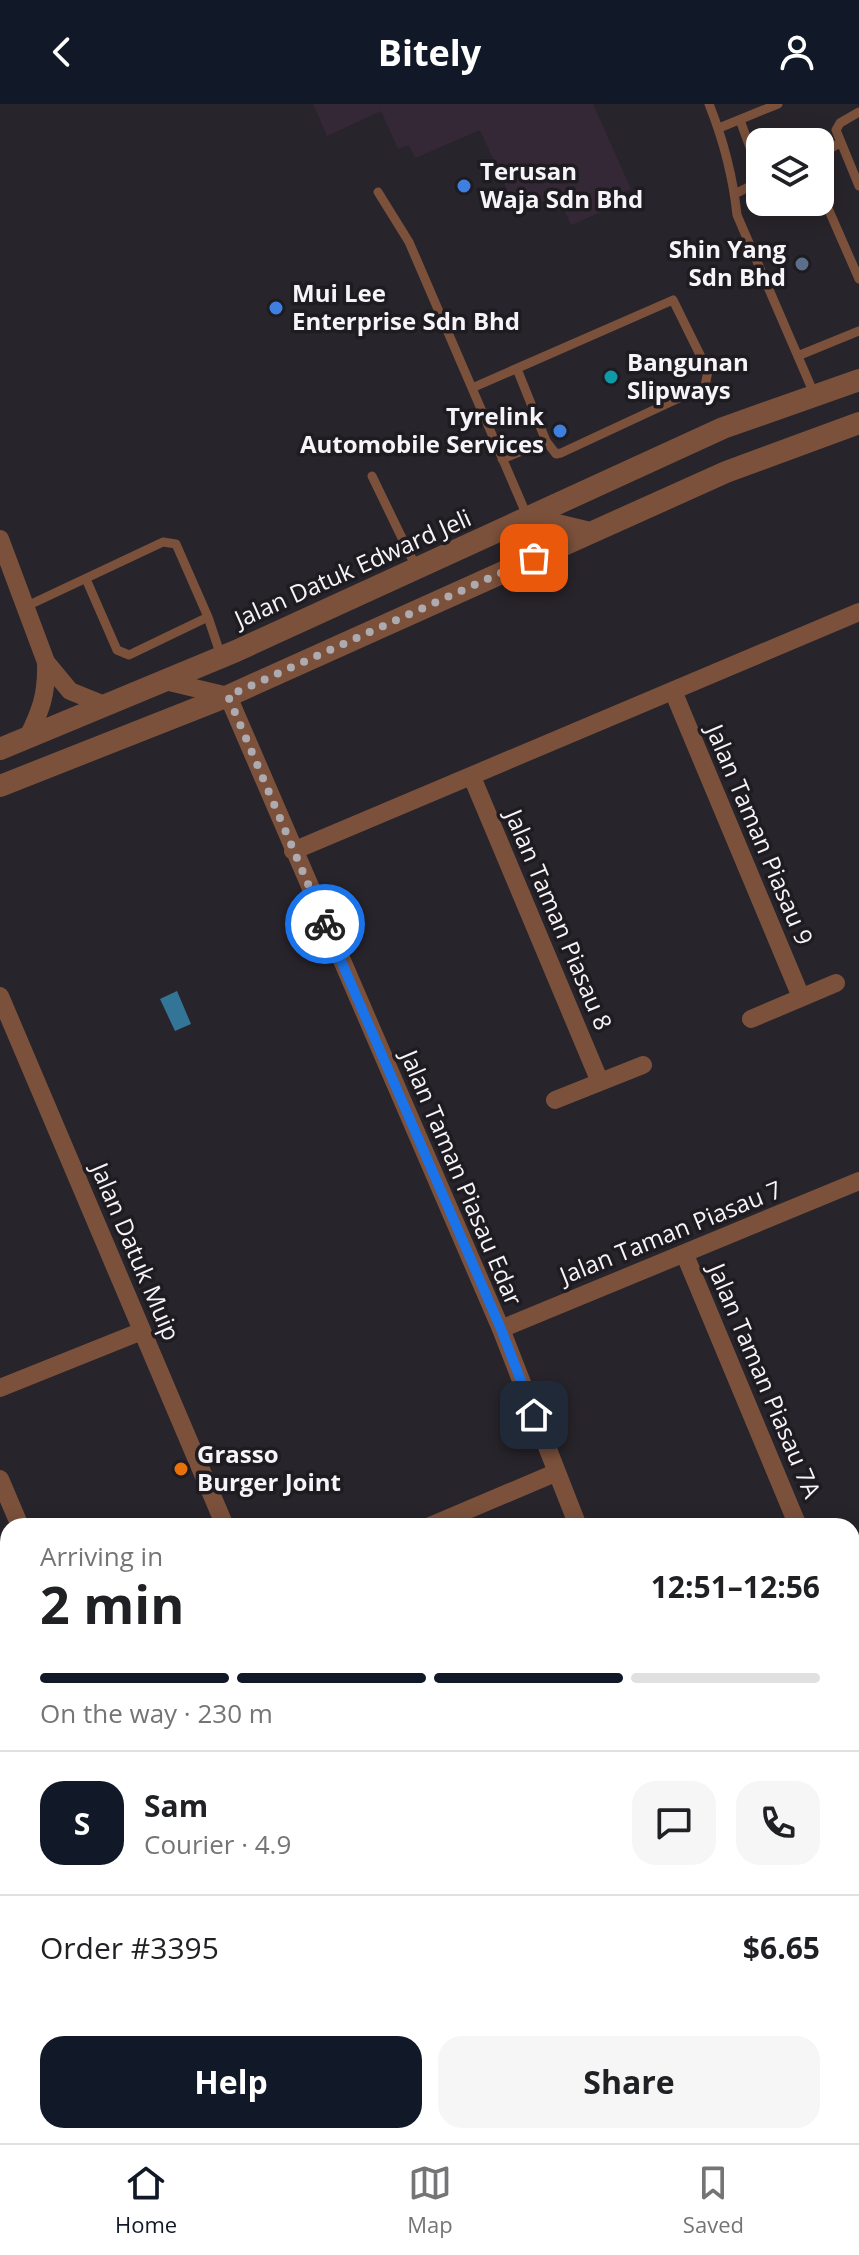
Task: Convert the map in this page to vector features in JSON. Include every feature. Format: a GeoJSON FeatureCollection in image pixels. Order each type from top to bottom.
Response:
{"type":"FeatureCollection","features":[{"type":"Feature","properties":{"kind":"street","name":"Jalan Datuk Edward Jeli"},"geometry":{"type":"LineString","coordinates":[[0,749],[222,657],[723,428],[859,380]]}},
{"type":"Feature","properties":{"kind":"street"},"geometry":{"type":"LineString","coordinates":[[0,786],[228,696],[726,472],[859,423]]}},
{"type":"Feature","properties":{"kind":"street"},"geometry":{"type":"LineString","coordinates":[[528,518],[590,533]]}},
{"type":"Feature","properties":{"kind":"street"},"geometry":{"type":"LineString","coordinates":[[0,539],[46,662],[47,689],[43,706],[27,739]]}},
{"type":"Feature","properties":{"kind":"street"},"geometry":{"type":"LineString","coordinates":[[293,851],[859,612]]}},
{"type":"Feature","properties":{"kind":"street"},"geometry":{"type":"LineString","coordinates":[[46,662],[70,691],[107,706]]}},
{"type":"Feature","properties":{"kind":"street"},"geometry":{"type":"LineString","coordinates":[[165,681],[228,696]]}},
{"type":"Feature","properties":{"kind":"street","name":"Jalan Taman Piasau 9"},"geometry":{"type":"LineString","coordinates":[[673,691],[801,997]]}},
{"type":"Feature","properties":{"kind":"street","name":"Jalan Taman Piasau Edar"},"geometry":{"type":"LineString","coordinates":[[228,696],[501,1329],[575,1518]]}},
{"type":"Feature","properties":{"kind":"street","name":"Jalan Taman Piasau 8"},"geometry":{"type":"LineString","coordinates":[[472,777],[600,1082]]}},
{"type":"Feature","properties":{"kind":"street"},"geometry":{"type":"LineString","coordinates":[[751,1019],[836,983]]}},
{"type":"Feature","properties":{"kind":"street","name":"Jalan Datuk Muip"},"geometry":{"type":"LineString","coordinates":[[0,996],[222,1518]]}},
{"type":"Feature","properties":{"kind":"street"},"geometry":{"type":"LineString","coordinates":[[555,1100],[643,1065]]}},
{"type":"Feature","properties":{"kind":"street","name":"Jalan Taman Piasau 7"},"geometry":{"type":"LineString","coordinates":[[501,1329],[859,1181]]}},
{"type":"Feature","properties":{"kind":"street","name":"Jalan Taman Piasau 7A"},"geometry":{"type":"LineString","coordinates":[[685,1255],[795,1518]]}},
{"type":"Feature","properties":{"kind":"street"},"geometry":{"type":"LineString","coordinates":[[0,1388],[142,1331]]}},
{"type":"Feature","properties":{"kind":"street"},"geometry":{"type":"LineString","coordinates":[[449,1518],[555,1473]]}},
{"type":"Feature","properties":{"kind":"street"},"geometry":{"type":"LineString","coordinates":[[0,1479],[17,1518]]}},
{"type":"Feature","properties":{"kind":"lane"},"geometry":{"type":"LineString","coordinates":[[709,104],[719,128],[737,215],[800,355],[815,396]]}},
{"type":"Feature","properties":{"kind":"lane"},"geometry":{"type":"LineString","coordinates":[[751,104],[755,115]]}},
{"type":"Feature","properties":{"kind":"lane"},"geometry":{"type":"LineString","coordinates":[[719,128],[778,104]]}},
{"type":"Feature","properties":{"kind":"lane"},"geometry":{"type":"LineString","coordinates":[[859,112],[840,123],[836,130],[859,186]]}},
{"type":"Feature","properties":{"kind":"lane"},"geometry":{"type":"LineString","coordinates":[[740,120],[746,136]]}},
{"type":"Feature","properties":{"kind":"lane"},"geometry":{"type":"LineString","coordinates":[[834,146],[840,143]]}},
{"type":"Feature","properties":{"kind":"lane"},"geometry":{"type":"LineString","coordinates":[[735,194],[746,188]]}},
{"type":"Feature","properties":{"kind":"lane"},"geometry":{"type":"LineString","coordinates":[[378,192],[409,242],[528,518]]}},
{"type":"Feature","properties":{"kind":"lane"},"geometry":{"type":"LineString","coordinates":[[831,216],[859,279]]}},
{"type":"Feature","properties":{"kind":"lane"},"geometry":{"type":"LineString","coordinates":[[472,388],[673,300],[709,377],[705,386],[556,454],[546,441],[517,369]]}},
{"type":"Feature","properties":{"kind":"lane"},"geometry":{"type":"LineString","coordinates":[[800,355],[859,331]]}},
{"type":"Feature","properties":{"kind":"lane"},"geometry":{"type":"LineString","coordinates":[[502,459],[546,441]]}},
{"type":"Feature","properties":{"kind":"lane"},"geometry":{"type":"LineString","coordinates":[[372,476],[417,570]]}},
{"type":"Feature","properties":{"kind":"lane"},"geometry":{"type":"LineString","coordinates":[[27,606],[163,542],[176,544],[222,657]]}},
{"type":"Feature","properties":{"kind":"lane"},"geometry":{"type":"LineString","coordinates":[[86,579],[117,650],[129,655],[208,617]]}},
{"type":"Feature","properties":{"kind":"shaded area"},"geometry":{"type":"Polygon","coordinates":[[[313,104],[593,104],[631,189],[608,199],[611,208],[571,225],[557,195],[517,212],[480,130],[415,158],[409,145],[398,149],[381,111],[327,136],[313,104]]]}},
{"type":"Feature","properties":{"kind":"water"},"geometry":{"type":"Polygon","coordinates":[[[177,991],[191,1024],[175,1031],[160,999],[177,991]]]}},
{"type":"Feature","properties":{"kind":"way so far"},"geometry":{"type":"LineString","coordinates":[[325,924],[228,696],[534,558]]}},
{"type":"Feature","properties":{"kind":"place","name":"Terusan Waja Sdn Bhd"},"geometry":{"type":"Point","coordinates":[464,186]}},
{"type":"Feature","properties":{"kind":"place","name":"Shin Yang Sdn Bhd"},"geometry":{"type":"Point","coordinates":[802,264]}},
{"type":"Feature","properties":{"kind":"place","name":"Mui Lee Enterprise Sdn Bhd"},"geometry":{"type":"Point","coordinates":[276,308]}},
{"type":"Feature","properties":{"kind":"place","name":"Bangunan Slipways"},"geometry":{"type":"Point","coordinates":[611,377]}},
{"type":"Feature","properties":{"kind":"place","name":"Tyrelink Automobile Services"},"geometry":{"type":"Point","coordinates":[560,431]}},
{"type":"Feature","properties":{"kind":"place","name":"Grasso Burger Joint"},"geometry":{"type":"Point","coordinates":[181,1469]}},
{"type":"Feature","properties":{"kind":"route"},"geometry":{"type":"LineString","coordinates":[[325,924],[501,1329],[534,1415]]}}]}
